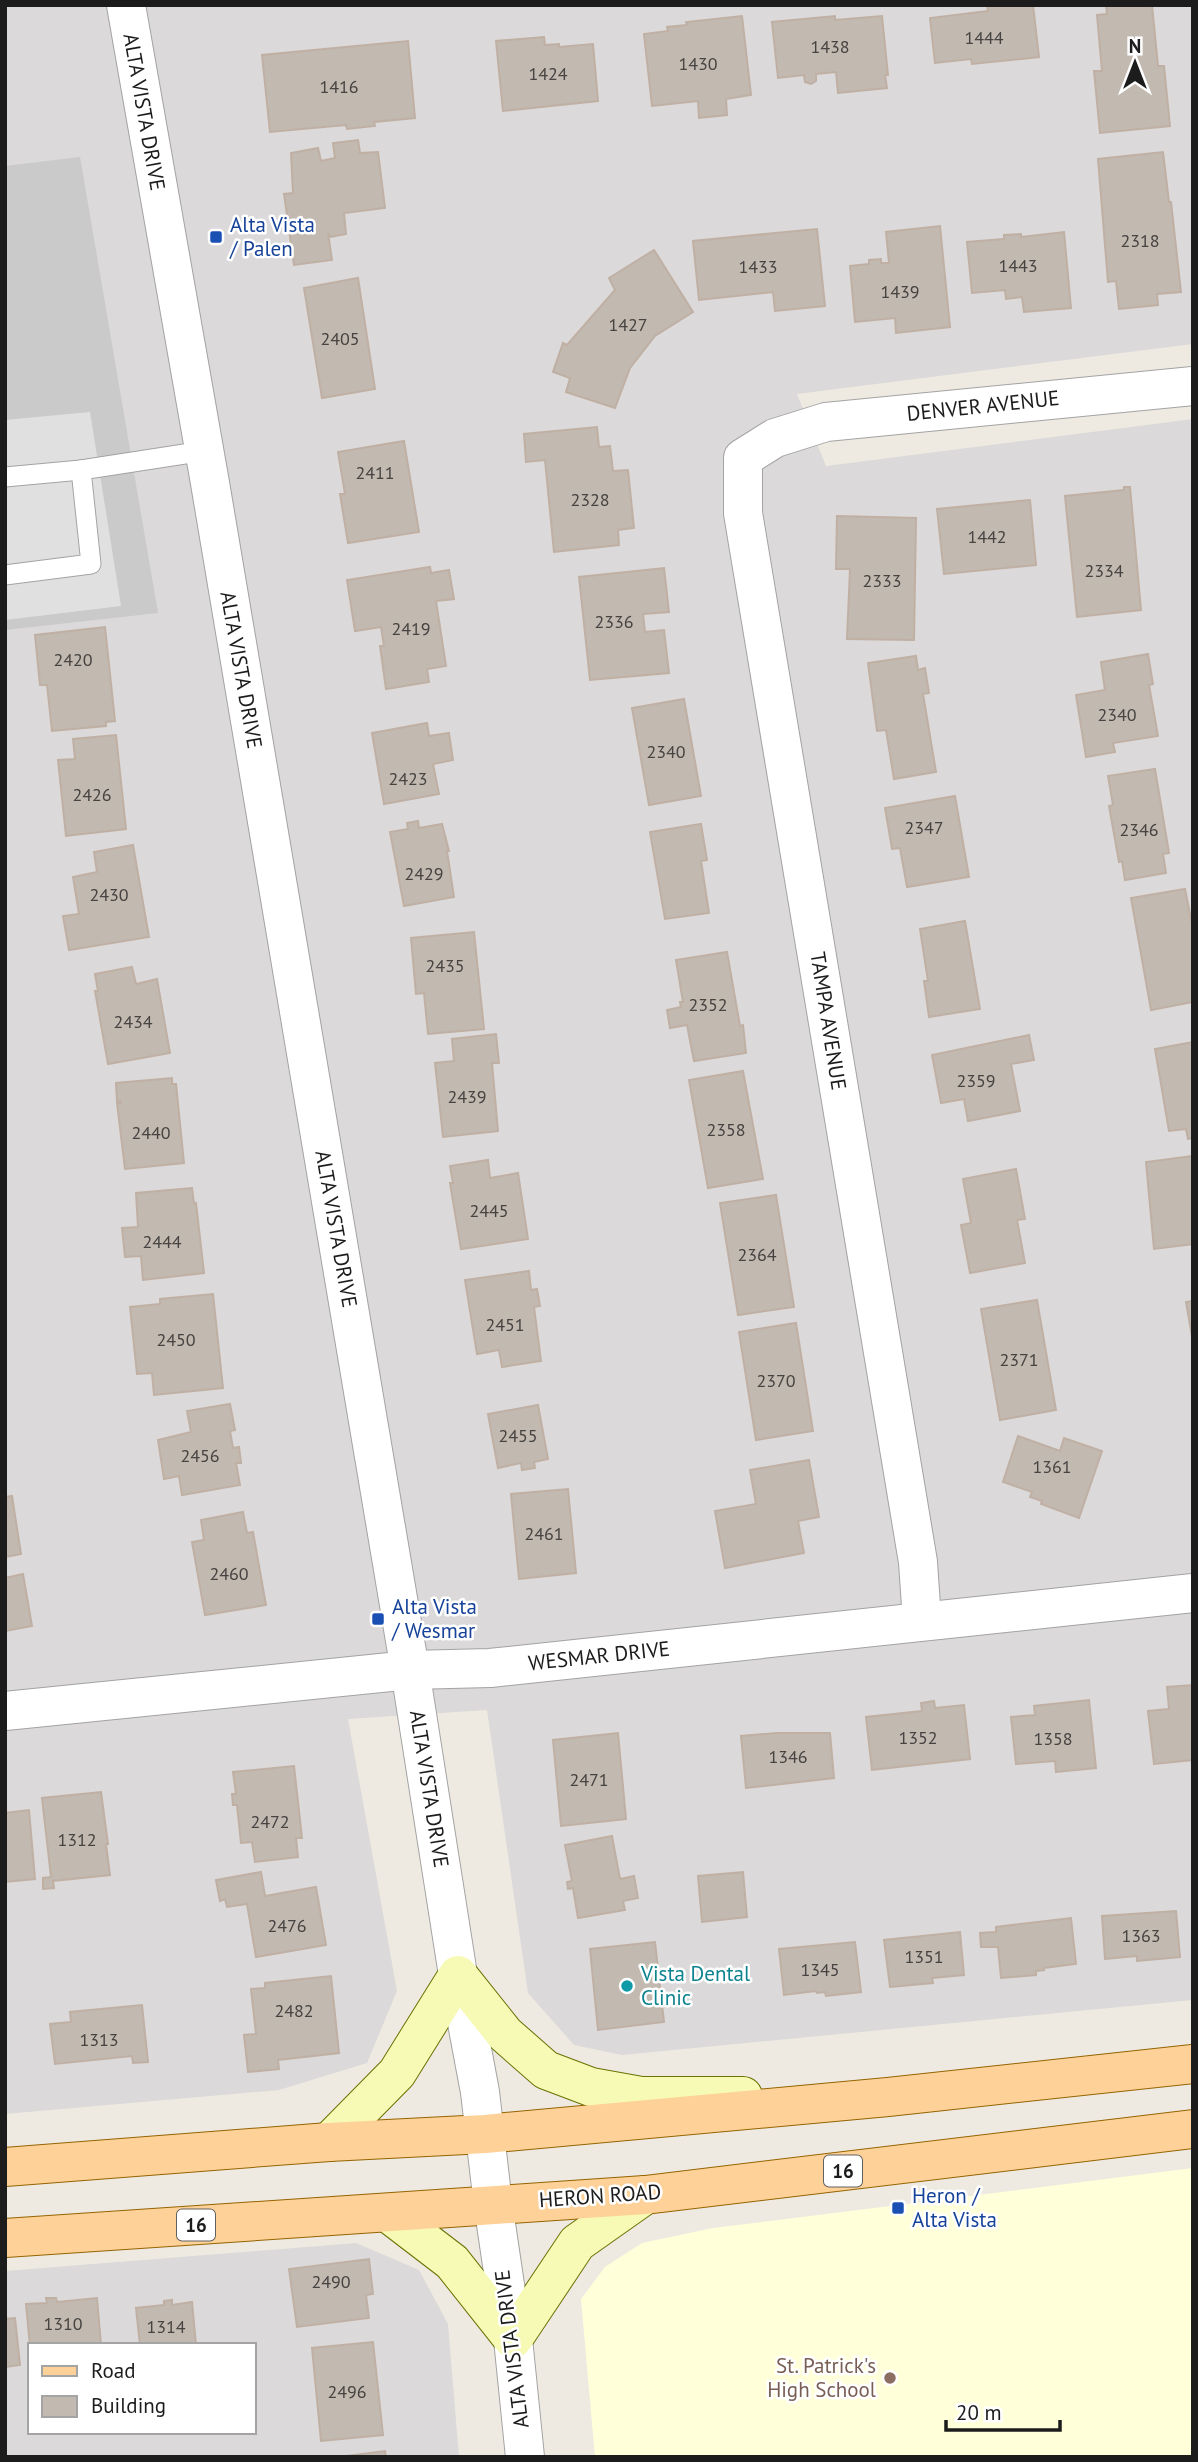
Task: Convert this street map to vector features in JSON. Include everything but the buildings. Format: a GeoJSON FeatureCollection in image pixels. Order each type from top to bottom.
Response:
{"type":"FeatureCollection","features":[{"type":"Feature","properties":{"kind":"main road"},"geometry":{"type":"LineString","coordinates":[[328,2142],[397,2073],[458,1975],[505,2035],[546,2070],[591,2087],[641,2096],[888,2097]]}},
{"type":"Feature","properties":{"kind":"main road"},"geometry":{"type":"LineString","coordinates":[[5,2167],[328,2142],[485,2134],[888,2097],[1193,2064]]}},
{"type":"Feature","properties":{"kind":"main road","name":"HERON ROAD"},"geometry":{"type":"LineString","coordinates":[[5,2238],[645,2195],[1193,2129]]}},
{"type":"Feature","properties":{"kind":"main road"},"geometry":{"type":"LineString","coordinates":[[388,2213],[452,2262],[513,2339],[577,2243],[645,2195]]}},
{"type":"Feature","properties":{"kind":"street","name":"ALTA VISTA DRIVE"},"geometry":{"type":"LineString","coordinates":[[125,5],[204,451],[410,1670],[458,1975],[480,2092],[513,2339],[525,2457]]}},
{"type":"Feature","properties":{"kind":"street","name":"DENVER AVENUE"},"geometry":{"type":"LineString","coordinates":[[775,438],[826,422],[1193,386]]}},
{"type":"Feature","properties":{"kind":"street","name":"TAMPA AVENUE"},"geometry":{"type":"LineString","coordinates":[[775,438],[743,458],[743,513],[918,1562],[922,1620]]}},
{"type":"Feature","properties":{"kind":"street","name":"WESMAR DRIVE"},"geometry":{"type":"LineString","coordinates":[[5,1711],[410,1670],[490,1668],[1193,1593]]}},
{"type":"Feature","properties":{"kind":"lane"},"geometry":{"type":"LineString","coordinates":[[5,477],[81,470],[204,451]]}},
{"type":"Feature","properties":{"kind":"lane"},"geometry":{"type":"LineString","coordinates":[[5,575],[91,564],[81,470]]}},
{"type":"Feature","properties":{"kind":"shaded area"},"geometry":{"type":"Polygon","coordinates":[[[5,5],[1193,5],[1193,344],[797,394],[826,466],[1193,419],[1193,2000],[622,2055],[574,2045],[528,1993],[487,1710],[348,1719],[397,1991],[367,2063],[279,2090],[5,2114],[5,5]]]}},
{"type":"Feature","properties":{"kind":"shaded area"},"geometry":{"type":"Polygon","coordinates":[[[80,157],[158,613],[5,630],[5,166],[80,157]]]}},
{"type":"Feature","properties":{"kind":"shaded area"},"geometry":{"type":"Polygon","coordinates":[[[90,412],[121,606],[5,620],[5,420],[90,412]]]}},
{"type":"Feature","properties":{"kind":"shaded area","name":"St. Patrick's High School"},"geometry":{"type":"Polygon","coordinates":[[[1193,2168],[1193,2457],[595,2457],[581,2299],[605,2267],[642,2243],[713,2228],[1193,2168]]]}},
{"type":"Feature","properties":{"kind":"shaded area"},"geometry":{"type":"Polygon","coordinates":[[[356,2243],[419,2270],[448,2324],[459,2457],[5,2457],[5,2271],[356,2243]]]}},
{"type":"Feature","properties":{"kind":"place","name":"Alta Vista / Palen"},"geometry":{"type":"Point","coordinates":[216,237]}},
{"type":"Feature","properties":{"kind":"place","name":"Alta Vista / Wesmar"},"geometry":{"type":"Point","coordinates":[378,1619]}},
{"type":"Feature","properties":{"kind":"place","name":"Vista Dental Clinic"},"geometry":{"type":"Point","coordinates":[627,1986]}},
{"type":"Feature","properties":{"kind":"place","name":"Heron / Alta Vista"},"geometry":{"type":"Point","coordinates":[898,2208]}},
{"type":"Feature","properties":{"kind":"place","name":"St. Patrick's High School"},"geometry":{"type":"Point","coordinates":[890,2378]}}]}
